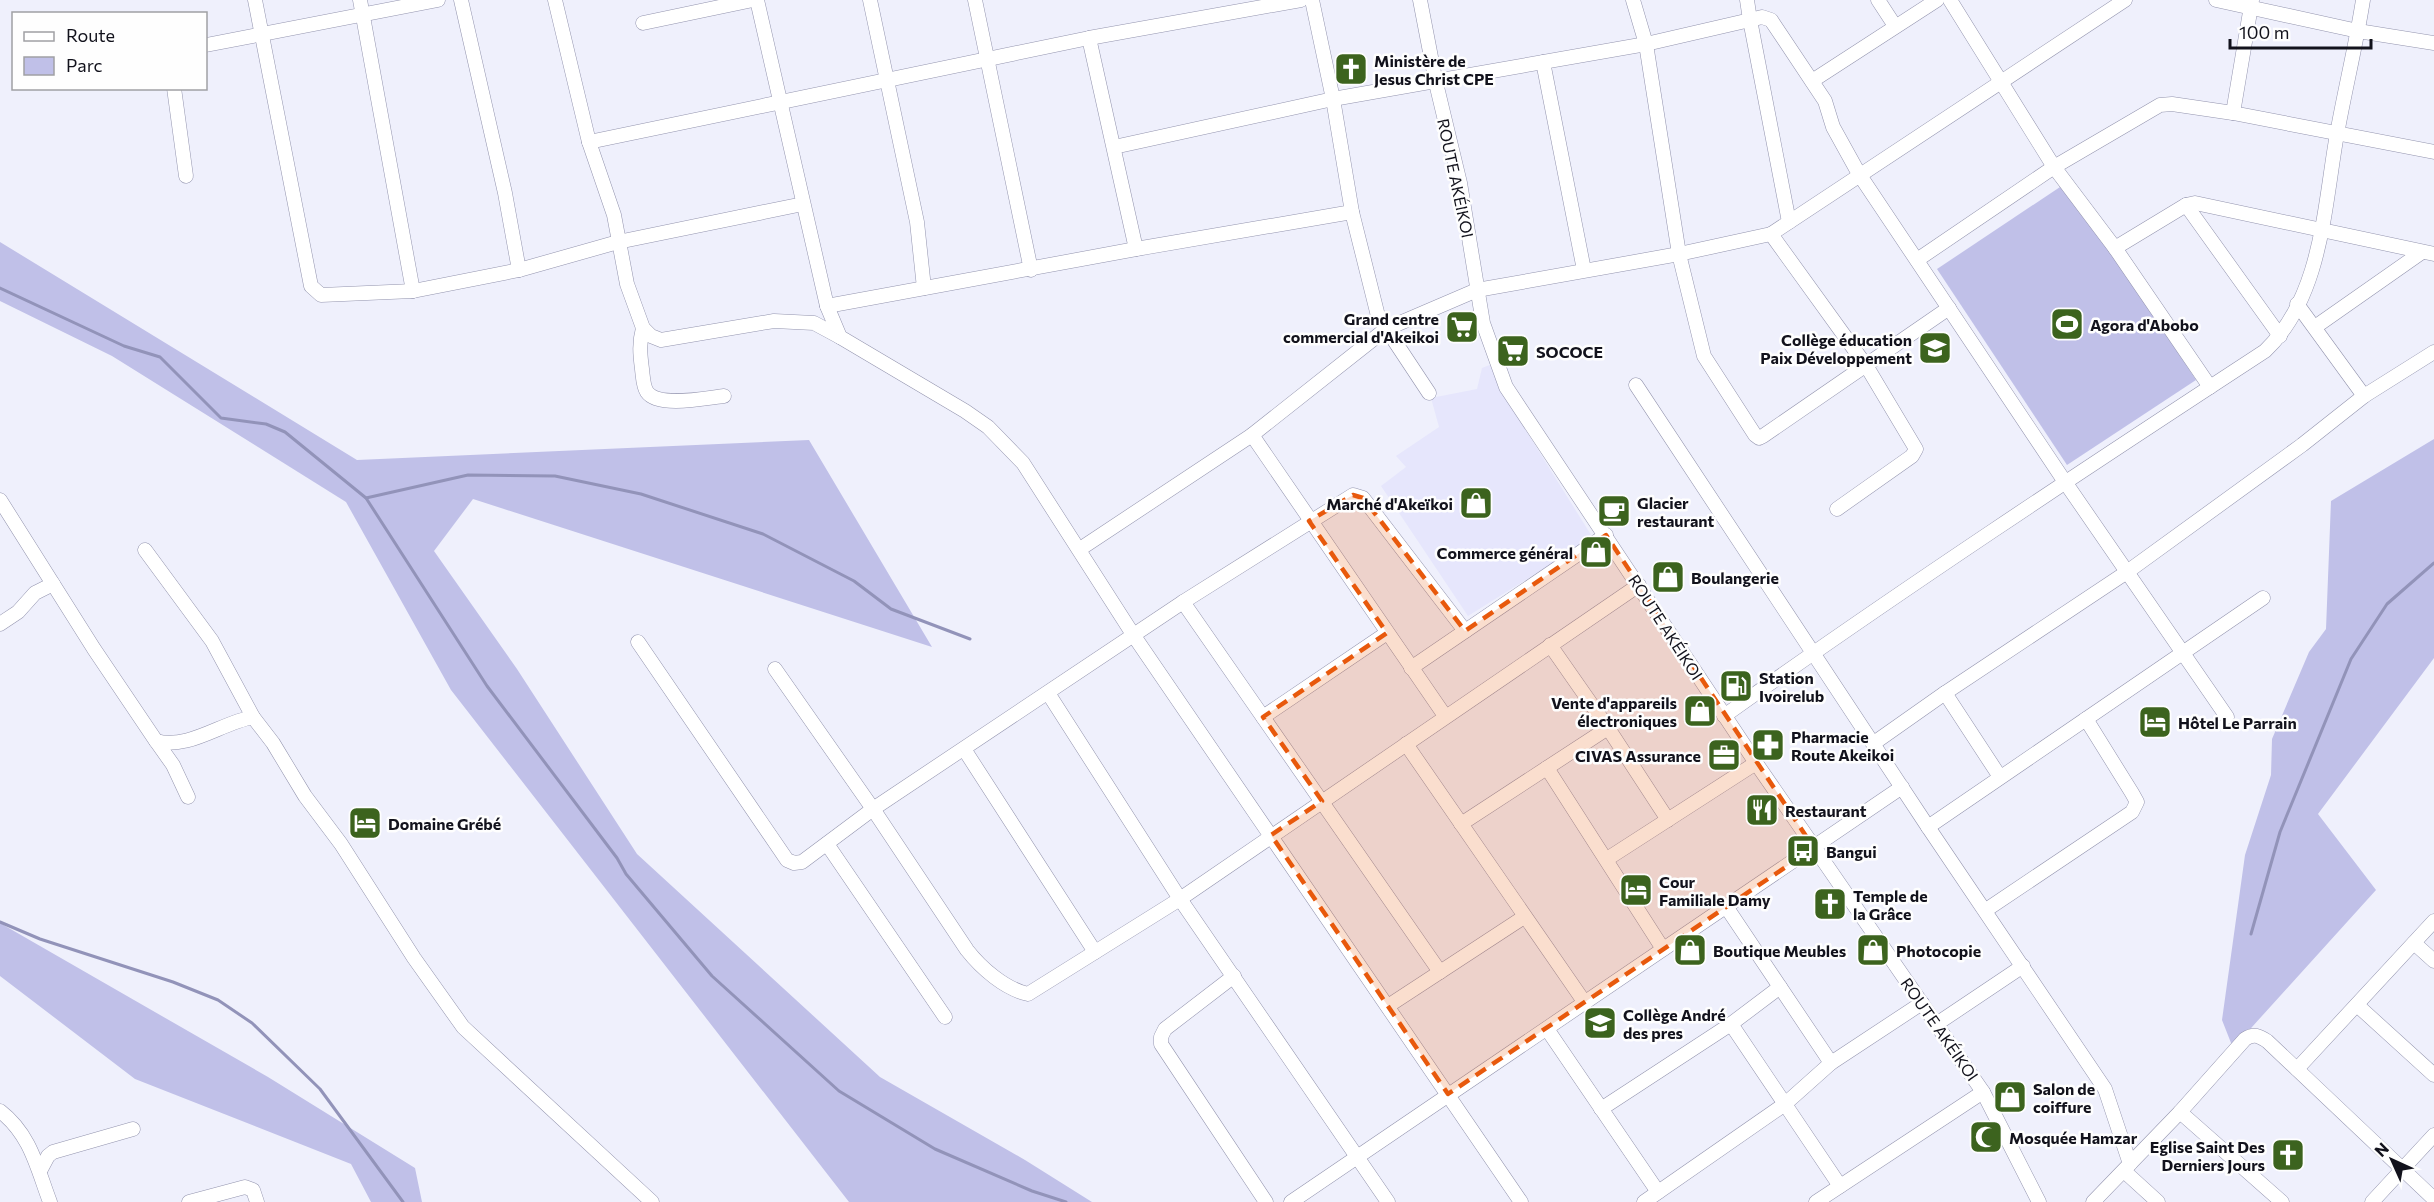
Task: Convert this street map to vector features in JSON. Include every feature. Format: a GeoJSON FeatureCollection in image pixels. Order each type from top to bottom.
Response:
{"type":"FeatureCollection","features":[{"type":"Feature","properties":{"kind":"street"},"geometry":{"type":"LineString","coordinates":[[255,0],[311,286],[321,295],[412,291],[519,270],[618,242],[803,204]]}},
{"type":"Feature","properties":{"kind":"street"},"geometry":{"type":"LineString","coordinates":[[360,0],[412,291]]}},
{"type":"Feature","properties":{"kind":"street"},"geometry":{"type":"LineString","coordinates":[[207,45],[438,0]]}},
{"type":"Feature","properties":{"kind":"street"},"geometry":{"type":"LineString","coordinates":[[461,0],[505,193],[519,270]]}},
{"type":"Feature","properties":{"kind":"street"},"geometry":{"type":"LineString","coordinates":[[555,0],[589,142],[614,215],[627,284],[643,328],[651,336],[661,340],[774,321],[814,323],[956,405],[988,427],[1023,463],[1134,636],[1521,1202]]}},
{"type":"Feature","properties":{"kind":"street"},"geometry":{"type":"LineString","coordinates":[[643,23],[755,0],[827,306],[840,337]]}},
{"type":"Feature","properties":{"kind":"street"},"geometry":{"type":"LineString","coordinates":[[870,0],[917,222],[924,288]]}},
{"type":"Feature","properties":{"kind":"street"},"geometry":{"type":"LineString","coordinates":[[975,0],[1031,270]]}},
{"type":"Feature","properties":{"kind":"street"},"geometry":{"type":"LineString","coordinates":[[589,142],[987,58],[1301,0]]}},
{"type":"Feature","properties":{"kind":"street"},"geometry":{"type":"LineString","coordinates":[[1312,0],[1333,99],[1352,212],[1378,316],[1429,393]]}},
{"type":"Feature","properties":{"kind":"street","name":"ROUTE AKÉIKOI"},"geometry":{"type":"LineString","coordinates":[[1420,0],[1436,82],[1460,183],[1483,323],[1506,387],[1724,716],[1938,1023],[1983,1092],[2039,1202]]}},
{"type":"Feature","properties":{"kind":"street"},"geometry":{"type":"LineString","coordinates":[[1633,0],[1646,44],[1679,254],[1707,363],[1755,435],[1759,438],[1867,367],[1949,308]]}},
{"type":"Feature","properties":{"kind":"street"},"geometry":{"type":"LineString","coordinates":[[1747,0],[1789,222]]}},
{"type":"Feature","properties":{"kind":"street"},"geometry":{"type":"LineString","coordinates":[[1878,0],[1895,26]]}},
{"type":"Feature","properties":{"kind":"street"},"geometry":{"type":"LineString","coordinates":[[1812,81],[1936,0]]}},
{"type":"Feature","properties":{"kind":"street"},"geometry":{"type":"LineString","coordinates":[[1950,0],[2054,167],[2115,248],[2210,387]]}},
{"type":"Feature","properties":{"kind":"street"},"geometry":{"type":"LineString","coordinates":[[1080,549],[1252,435],[1386,329],[1478,290],[1679,254],[1771,234],[2126,0]]}},
{"type":"Feature","properties":{"kind":"street"},"geometry":{"type":"LineString","coordinates":[[2216,0],[2252,4],[2358,31],[2434,43]]}},
{"type":"Feature","properties":{"kind":"street"},"geometry":{"type":"LineString","coordinates":[[1724,716],[1814,652],[2065,482],[2265,351],[2280,336],[2308,279],[2321,232],[2363,0]]}},
{"type":"Feature","properties":{"kind":"street"},"geometry":{"type":"LineString","coordinates":[[2233,113],[2252,4]]}},
{"type":"Feature","properties":{"kind":"street"},"geometry":{"type":"LineString","coordinates":[[1114,147],[1333,99],[1646,44],[1762,17],[1771,21],[1825,101],[1833,127],[1859,174],[2065,482],[2227,717]]}},
{"type":"Feature","properties":{"kind":"street"},"geometry":{"type":"LineString","coordinates":[[1089,38],[1136,249]]}},
{"type":"Feature","properties":{"kind":"street"},"geometry":{"type":"LineString","coordinates":[[1543,62],[1584,270]]}},
{"type":"Feature","properties":{"kind":"street"},"geometry":{"type":"LineString","coordinates":[[174,90],[186,176]]}},
{"type":"Feature","properties":{"kind":"street"},"geometry":{"type":"LineString","coordinates":[[1917,260],[2054,167],[2160,105],[2172,104],[2233,113],[2434,152]]}},
{"type":"Feature","properties":{"kind":"street"},"geometry":{"type":"LineString","coordinates":[[2115,248],[2186,205],[2200,203],[2321,232],[2428,253]]}},
{"type":"Feature","properties":{"kind":"street"},"geometry":{"type":"LineString","coordinates":[[2186,205],[2280,336]]}},
{"type":"Feature","properties":{"kind":"street"},"geometry":{"type":"LineString","coordinates":[[827,306],[1352,212]]}},
{"type":"Feature","properties":{"kind":"street"},"geometry":{"type":"LineString","coordinates":[[1771,234],[1867,367],[1916,449],[1837,509]]}},
{"type":"Feature","properties":{"kind":"street"},"geometry":{"type":"LineString","coordinates":[[2314,327],[2428,253]]}},
{"type":"Feature","properties":{"kind":"street"},"geometry":{"type":"LineString","coordinates":[[2297,304],[2364,396]]}},
{"type":"Feature","properties":{"kind":"street"},"geometry":{"type":"LineString","coordinates":[[643,328],[639,343],[647,392],[652,396],[670,401],[724,396]]}},
{"type":"Feature","properties":{"kind":"street"},"geometry":{"type":"LineString","coordinates":[[1874,743],[2127,572],[2302,446],[2364,396],[2434,352]]}},
{"type":"Feature","properties":{"kind":"street"},"geometry":{"type":"LineString","coordinates":[[1636,385],[1928,827],[2105,1089],[2127,1167],[2158,1202]]}},
{"type":"Feature","properties":{"kind":"street"},"geometry":{"type":"LineString","coordinates":[[1252,435],[1445,716]]}},
{"type":"Feature","properties":{"kind":"street"},"geometry":{"type":"LineString","coordinates":[[638,642],[787,860],[794,864],[802,862],[873,809],[1183,602],[1353,495],[1363,498],[1465,632]]}},
{"type":"Feature","properties":{"kind":"street"},"geometry":{"type":"LineString","coordinates":[[0,501],[172,765],[188,797]]}},
{"type":"Feature","properties":{"kind":"street"},"geometry":{"type":"LineString","coordinates":[[1411,668],[1606,536]]}},
{"type":"Feature","properties":{"kind":"street"},"geometry":{"type":"LineString","coordinates":[[145,550],[212,641],[253,717],[273,743],[305,796],[341,844],[414,958],[463,1027],[652,1202]]}},
{"type":"Feature","properties":{"kind":"street"},"geometry":{"type":"LineString","coordinates":[[0,624],[18,612],[35,593],[53,584]]}},
{"type":"Feature","properties":{"kind":"street"},"geometry":{"type":"LineString","coordinates":[[775,669],[873,809],[966,950],[977,963],[1012,988],[1028,994],[1180,899],[1639,585]]}},
{"type":"Feature","properties":{"kind":"street"},"geometry":{"type":"LineString","coordinates":[[1928,827],[2263,598]]}},
{"type":"Feature","properties":{"kind":"street"},"geometry":{"type":"LineString","coordinates":[[1183,602],[1440,972]]}},
{"type":"Feature","properties":{"kind":"street"},"geometry":{"type":"LineString","coordinates":[[1263,717],[1387,633]]}},
{"type":"Feature","properties":{"kind":"street"},"geometry":{"type":"LineString","coordinates":[[1550,645],[1668,820]]}},
{"type":"Feature","properties":{"kind":"street"},"geometry":{"type":"LineString","coordinates":[[1048,693],[1180,899],[1388,1202]]}},
{"type":"Feature","properties":{"kind":"street"},"geometry":{"type":"LineString","coordinates":[[1945,693],[2000,777]]}},
{"type":"Feature","properties":{"kind":"street"},"geometry":{"type":"LineString","coordinates":[[156,741],[178,744],[228,724],[253,717]]}},
{"type":"Feature","properties":{"kind":"street"},"geometry":{"type":"LineString","coordinates":[[1986,910],[2132,812],[2137,802],[2086,719]]}},
{"type":"Feature","properties":{"kind":"street"},"geometry":{"type":"LineString","coordinates":[[1461,824],[1608,728]]}},
{"type":"Feature","properties":{"kind":"street"},"geometry":{"type":"LineString","coordinates":[[1406,744],[1585,1003]]}},
{"type":"Feature","properties":{"kind":"street"},"geometry":{"type":"LineString","coordinates":[[964,749],[1095,952]]}},
{"type":"Feature","properties":{"kind":"street"},"geometry":{"type":"LineString","coordinates":[[1607,859],[1756,763]]}},
{"type":"Feature","properties":{"kind":"street"},"geometry":{"type":"LineString","coordinates":[[1547,768],[1663,949]]}},
{"type":"Feature","properties":{"kind":"street"},"geometry":{"type":"LineString","coordinates":[[1291,1202],[1902,787]]}},
{"type":"Feature","properties":{"kind":"street"},"geometry":{"type":"LineString","coordinates":[[827,844],[945,1017]]}},
{"type":"Feature","properties":{"kind":"street"},"geometry":{"type":"LineString","coordinates":[[1726,908],[1831,1063]]}},
{"type":"Feature","properties":{"kind":"street"},"geometry":{"type":"LineString","coordinates":[[1388,1006],[1524,917]]}},
{"type":"Feature","properties":{"kind":"street"},"geometry":{"type":"LineString","coordinates":[[2296,1069],[2434,921]]}},
{"type":"Feature","properties":{"kind":"street"},"geometry":{"type":"LineString","coordinates":[[2414,943],[2434,962]]}},
{"type":"Feature","properties":{"kind":"street"},"geometry":{"type":"LineString","coordinates":[[1938,1023],[2023,966]]}},
{"type":"Feature","properties":{"kind":"street"},"geometry":{"type":"LineString","coordinates":[[1234,976],[1165,1029],[1161,1037],[1161,1044],[1266,1202]]}},
{"type":"Feature","properties":{"kind":"street"},"geometry":{"type":"LineString","coordinates":[[1600,1109],[1731,1024],[1780,987]]}},
{"type":"Feature","properties":{"kind":"street"},"geometry":{"type":"LineString","coordinates":[[1644,1202],[1785,1104],[1831,1063],[1922,1003]]}},
{"type":"Feature","properties":{"kind":"street"},"geometry":{"type":"LineString","coordinates":[[2357,1005],[2434,1076]]}},
{"type":"Feature","properties":{"kind":"street"},"geometry":{"type":"LineString","coordinates":[[1731,1024],[1840,1186]]}},
{"type":"Feature","properties":{"kind":"street"},"geometry":{"type":"LineString","coordinates":[[1547,1029],[1658,1192]]}},
{"type":"Feature","properties":{"kind":"street"},"geometry":{"type":"LineString","coordinates":[[2093,1202],[2250,1036],[2257,1036],[2267,1041],[2434,1199]]}},
{"type":"Feature","properties":{"kind":"street"},"geometry":{"type":"LineString","coordinates":[[1816,1202],[1983,1092]]}},
{"type":"Feature","properties":{"kind":"street"},"geometry":{"type":"LineString","coordinates":[[0,1111],[25,1136],[50,1202]]}},
{"type":"Feature","properties":{"kind":"street"},"geometry":{"type":"LineString","coordinates":[[2180,1112],[2282,1202]]}},
{"type":"Feature","properties":{"kind":"street"},"geometry":{"type":"LineString","coordinates":[[40,1171],[48,1156],[53,1152],[134,1129]]}},
{"type":"Feature","properties":{"kind":"street"},"geometry":{"type":"LineString","coordinates":[[2372,1202],[2434,1135]]}},
{"type":"Feature","properties":{"kind":"street"},"geometry":{"type":"LineString","coordinates":[[189,1202],[245,1187],[253,1190],[257,1202]]}},
{"type":"Feature","properties":{"kind":"highlighted area"},"geometry":{"type":"Polygon","coordinates":[[[1353,495],[1363,498],[1465,631],[1606,535],[1814,848],[1448,1094],[1271,835],[1322,801],[1263,717],[1387,633],[1309,521],[1353,495]]]}},
{"type":"Feature","properties":{"kind":"shaded area"},"geometry":{"type":"Polygon","coordinates":[[[1495,363],[1498,386],[1593,538],[1468,616],[1381,486],[1406,467],[1396,456],[1439,427],[1431,398],[1477,389],[1482,368],[1495,363]]]}},
{"type":"Feature","properties":{"kind":"green space","name":"Agora d'Abobo"},"geometry":{"type":"Polygon","coordinates":[[[2066,183],[2196,380],[2067,465],[1937,269],[2066,183]]]}},
{"type":"Feature","properties":{"kind":"green space"},"geometry":{"type":"Polygon","coordinates":[[[0,242],[357,460],[809,440],[932,647],[473,499],[434,551],[517,669],[637,854],[880,1077],[1025,1160],[1092,1202],[849,1202],[451,690],[346,502],[112,356],[0,301],[0,242]]]}},
{"type":"Feature","properties":{"kind":"green space"},"geometry":{"type":"Polygon","coordinates":[[[2434,439],[2434,658],[2318,814],[2376,890],[2233,1048],[2222,1020],[2245,855],[2271,775],[2272,739],[2309,652],[2326,629],[2331,501],[2434,439]]]}},
{"type":"Feature","properties":{"kind":"green space"},"geometry":{"type":"Polygon","coordinates":[[[0,923],[268,1077],[415,1168],[422,1202],[371,1202],[351,1164],[135,1079],[0,976],[0,923]]]}},
{"type":"Feature","properties":{"kind":"waterway"},"geometry":{"type":"LineString","coordinates":[[0,288],[124,346],[160,357],[221,418],[266,424],[285,432],[366,498],[487,686],[617,858],[626,874],[712,976],[839,1091],[935,1149],[1032,1191],[1066,1202]]}},
{"type":"Feature","properties":{"kind":"waterway"},"geometry":{"type":"LineString","coordinates":[[366,498],[468,475],[555,476],[641,494],[763,534],[854,581],[891,609],[970,639]]}},
{"type":"Feature","properties":{"kind":"waterway"},"geometry":{"type":"LineString","coordinates":[[2251,934],[2280,832],[2351,659],[2387,604],[2434,563]]}},
{"type":"Feature","properties":{"kind":"waterway"},"geometry":{"type":"LineString","coordinates":[[0,922],[40,939],[173,982],[218,1000],[252,1023],[320,1089],[403,1202]]}},
{"type":"Feature","properties":{"kind":"place","name":"Ministère de Jesus Christ CPE"},"geometry":{"type":"Point","coordinates":[1351,69]}},
{"type":"Feature","properties":{"kind":"place","name":"Agora d'Abobo"},"geometry":{"type":"Point","coordinates":[2067,324]}},
{"type":"Feature","properties":{"kind":"place","name":"Grand centre commercial d'Akeikoi"},"geometry":{"type":"Point","coordinates":[1462,327]}},
{"type":"Feature","properties":{"kind":"place","name":"Collège éducation Paix Développement"},"geometry":{"type":"Point","coordinates":[1935,348]}},
{"type":"Feature","properties":{"kind":"place","name":"SOCOCE"},"geometry":{"type":"Point","coordinates":[1513,351]}},
{"type":"Feature","properties":{"kind":"place","name":"Marché d'Akeïkoi"},"geometry":{"type":"Point","coordinates":[1476,503]}},
{"type":"Feature","properties":{"kind":"place","name":"Glacier restaurant"},"geometry":{"type":"Point","coordinates":[1614,511]}},
{"type":"Feature","properties":{"kind":"place","name":"Commerce général"},"geometry":{"type":"Point","coordinates":[1596,552]}},
{"type":"Feature","properties":{"kind":"place","name":"Boulangerie"},"geometry":{"type":"Point","coordinates":[1668,577]}},
{"type":"Feature","properties":{"kind":"place","name":"Station Ivoirelub"},"geometry":{"type":"Point","coordinates":[1736,686]}},
{"type":"Feature","properties":{"kind":"place","name":"Vente d'appareils électroniques"},"geometry":{"type":"Point","coordinates":[1700,711]}},
{"type":"Feature","properties":{"kind":"place","name":"Hôtel Le Parrain"},"geometry":{"type":"Point","coordinates":[2155,722]}},
{"type":"Feature","properties":{"kind":"place","name":"Pharmacie Route Akeikoi"},"geometry":{"type":"Point","coordinates":[1768,745]}},
{"type":"Feature","properties":{"kind":"place","name":"CIVAS Assurance"},"geometry":{"type":"Point","coordinates":[1724,755]}},
{"type":"Feature","properties":{"kind":"place","name":"Restaurant"},"geometry":{"type":"Point","coordinates":[1762,810]}},
{"type":"Feature","properties":{"kind":"place","name":"Domaine Grébé"},"geometry":{"type":"Point","coordinates":[365,823]}},
{"type":"Feature","properties":{"kind":"place","name":"Bangui"},"geometry":{"type":"Point","coordinates":[1803,851]}},
{"type":"Feature","properties":{"kind":"place","name":"Cour Familiale Damy"},"geometry":{"type":"Point","coordinates":[1636,890]}},
{"type":"Feature","properties":{"kind":"place","name":"Temple de la Grâce"},"geometry":{"type":"Point","coordinates":[1830,904]}},
{"type":"Feature","properties":{"kind":"place","name":"Boutique Meubles"},"geometry":{"type":"Point","coordinates":[1690,950]}},
{"type":"Feature","properties":{"kind":"place","name":"Photocopie"},"geometry":{"type":"Point","coordinates":[1873,950]}},
{"type":"Feature","properties":{"kind":"place","name":"Collège André des pres"},"geometry":{"type":"Point","coordinates":[1600,1023]}},
{"type":"Feature","properties":{"kind":"place","name":"Salon de coiffure"},"geometry":{"type":"Point","coordinates":[2010,1097]}},
{"type":"Feature","properties":{"kind":"place","name":"Mosquée Hamzar"},"geometry":{"type":"Point","coordinates":[1986,1137]}},
{"type":"Feature","properties":{"kind":"place","name":"Eglise Saint Des Derniers Jours"},"geometry":{"type":"Point","coordinates":[2288,1155]}}]}
